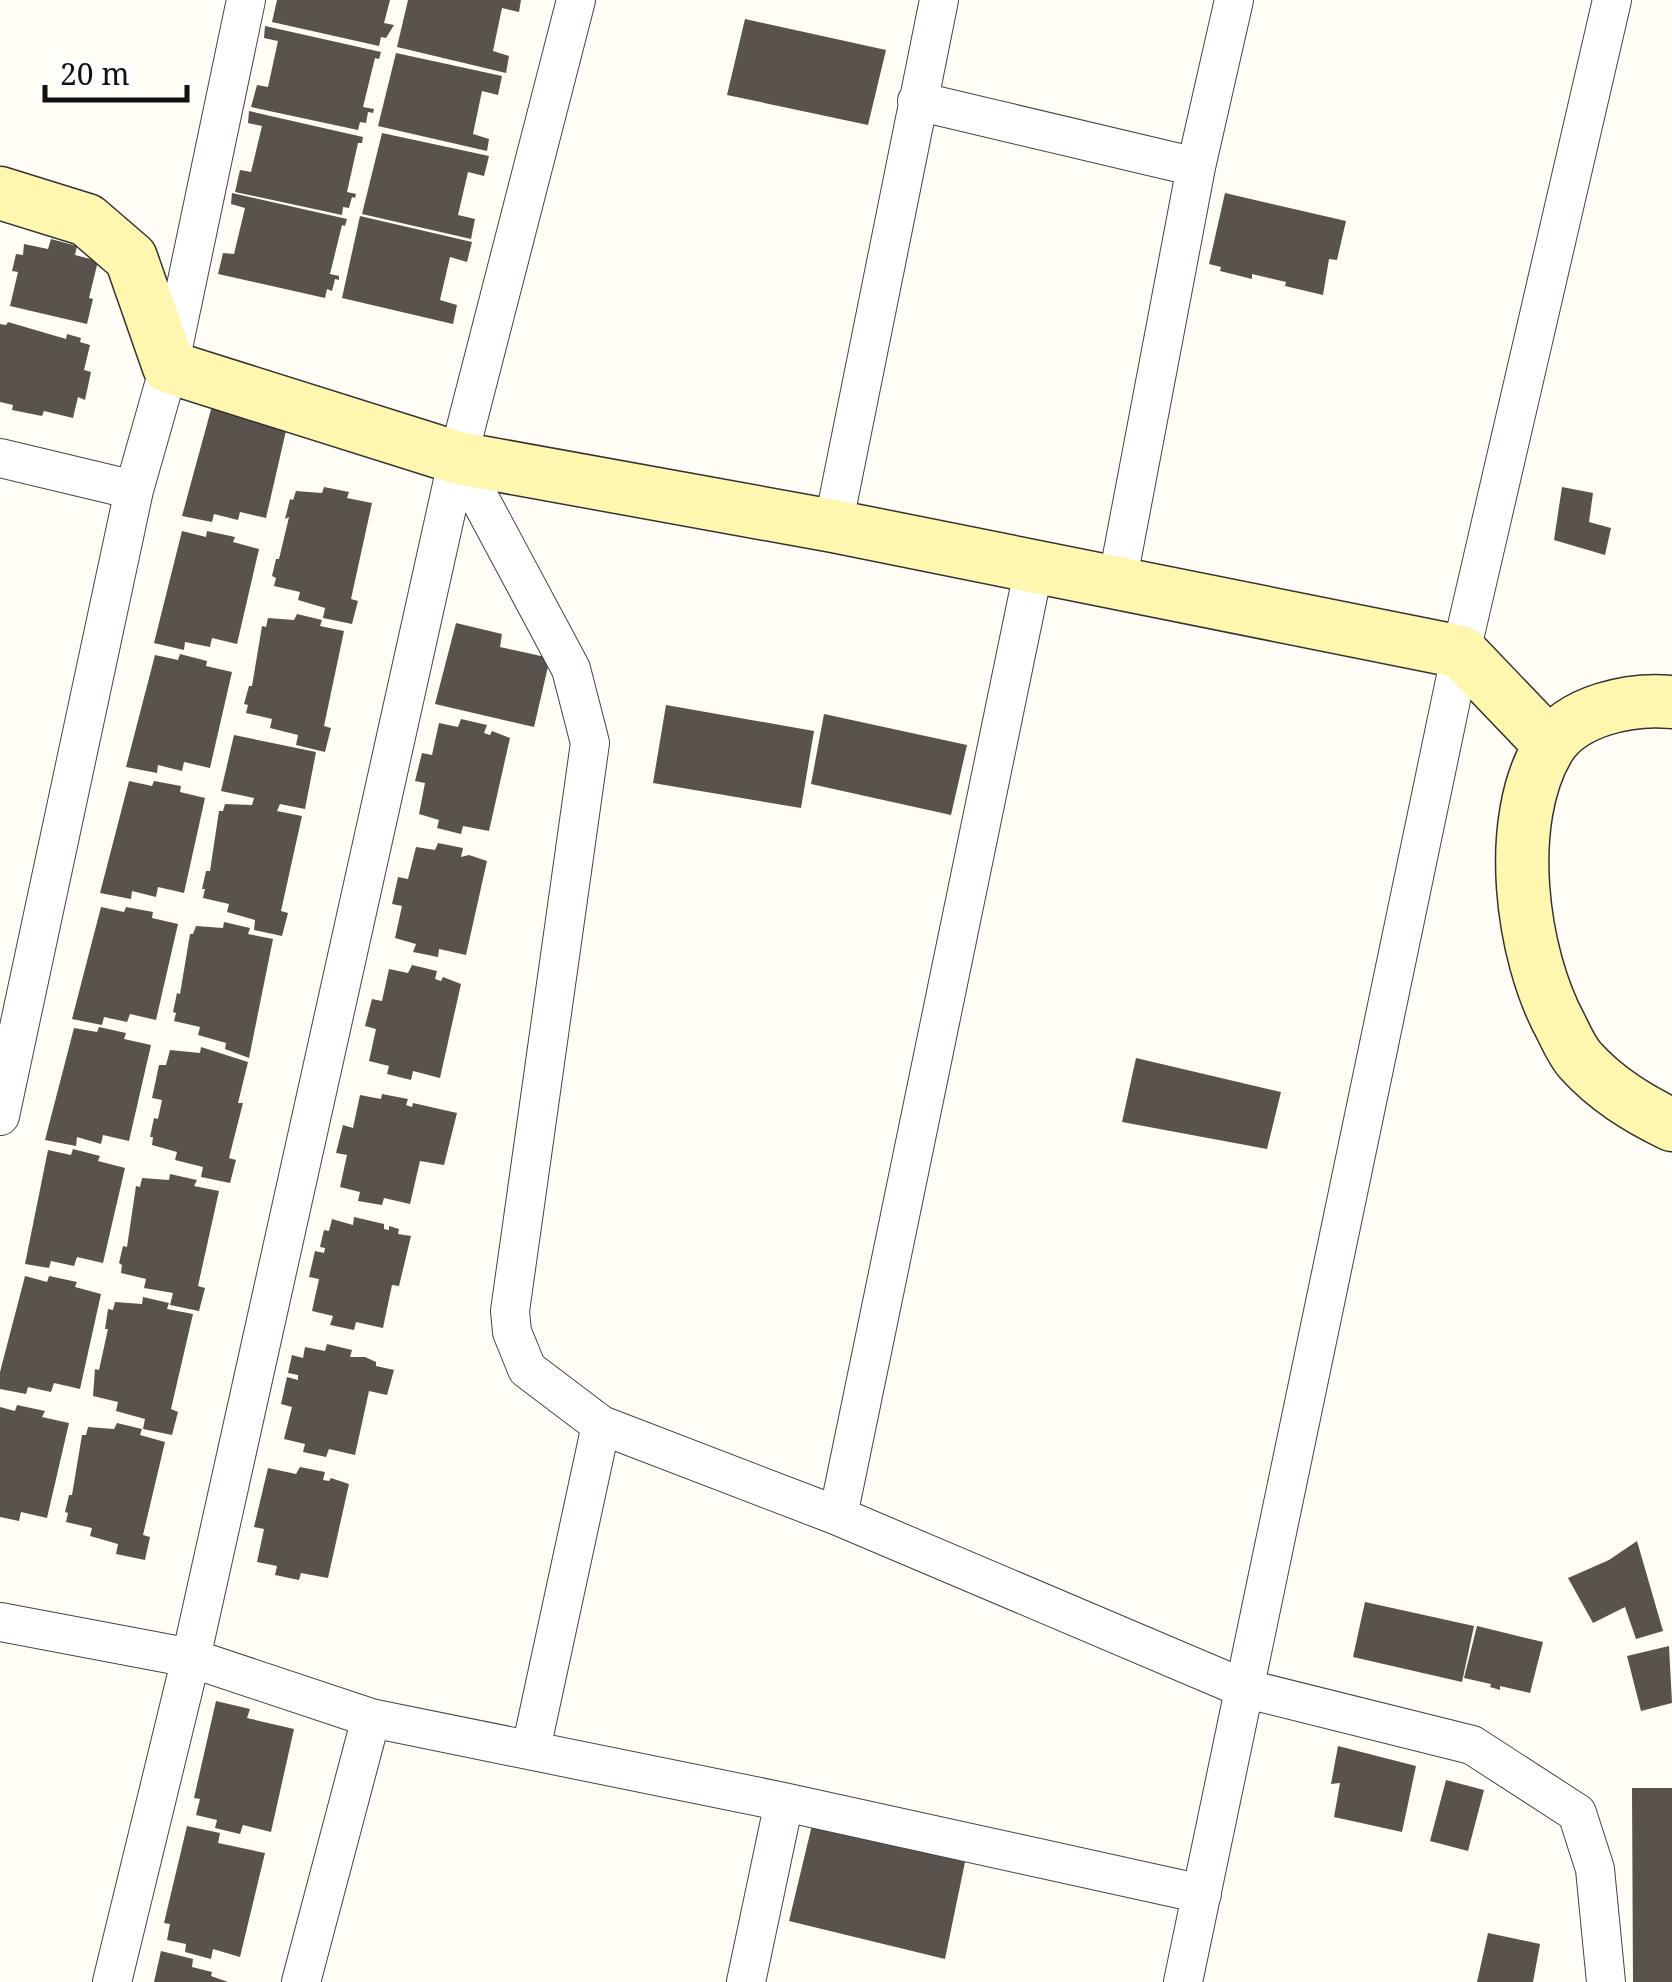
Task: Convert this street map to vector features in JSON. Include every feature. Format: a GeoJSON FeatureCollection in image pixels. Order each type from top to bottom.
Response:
{"type":"FeatureCollection","features":[{"type":"Feature","properties":{"kind":"street"},"geometry":{"type":"LineString","coordinates":[[0,1116],[134,490],[169,367],[246,0]]}},
{"type":"Feature","properties":{"kind":"street"},"geometry":{"type":"LineString","coordinates":[[112,1982],[191,1658],[458,458],[576,0]]}},
{"type":"Feature","properties":{"kind":"street"},"geometry":{"type":"LineString","coordinates":[[833,526],[940,0]]}},
{"type":"Feature","properties":{"kind":"street"},"geometry":{"type":"LineString","coordinates":[[1117,584],[1196,167],[1234,0]]}},
{"type":"Feature","properties":{"kind":"street"},"geometry":{"type":"LineString","coordinates":[[1183,1982],[1462,652],[1612,0]]}},
{"type":"Feature","properties":{"kind":"street"},"geometry":{"type":"LineString","coordinates":[[917,101],[1196,167]]}},
{"type":"Feature","properties":{"kind":"street"},"geometry":{"type":"LineString","coordinates":[[0,193],[87,220],[131,258],[169,367]]}},
{"type":"Feature","properties":{"kind":"street"},"geometry":{"type":"LineString","coordinates":[[169,367],[458,458],[833,526],[1462,652],[1550,745]]}},
{"type":"Feature","properties":{"kind":"street"},"geometry":{"type":"LineString","coordinates":[[0,458],[134,490]]}},
{"type":"Feature","properties":{"kind":"street"},"geometry":{"type":"LineString","coordinates":[[458,458],[572,669],[590,742],[510,1311],[512,1332],[527,1369],[601,1425],[838,1516],[1244,1688],[1472,1744],[1577,1813],[1594,1869],[1606,1982]]}},
{"type":"Feature","properties":{"kind":"street"},"geometry":{"type":"LineString","coordinates":[[838,1516],[1034,567]]}},
{"type":"Feature","properties":{"kind":"street"},"geometry":{"type":"LineString","coordinates":[[1672,702],[1623,706],[1582,715],[1550,745],[1530,791],[1523,868],[1525,924],[1546,1000],[1578,1058],[1628,1103],[1672,1126]]}},
{"type":"Feature","properties":{"kind":"street"},"geometry":{"type":"LineString","coordinates":[[531,1749],[601,1425]]}},
{"type":"Feature","properties":{"kind":"street"},"geometry":{"type":"LineString","coordinates":[[0,1622],[191,1658],[371,1718],[784,1802],[1202,1894]]}},
{"type":"Feature","properties":{"kind":"street"},"geometry":{"type":"LineString","coordinates":[[301,1982],[371,1718]]}},
{"type":"Feature","properties":{"kind":"street"},"geometry":{"type":"LineString","coordinates":[[746,1982],[784,1802]]}},
{"type":"Feature","properties":{"kind":"building"},"geometry":{"type":"Polygon","coordinates":[[[277,0],[390,0],[384,23],[394,25],[386,38],[381,37],[379,46],[272,22],[277,0]]]}},
{"type":"Feature","properties":{"kind":"building"},"geometry":{"type":"Polygon","coordinates":[[[408,0],[521,0],[519,12],[502,8],[493,51],[509,56],[506,73],[397,47],[408,0]]]}},
{"type":"Feature","properties":{"kind":"building"},"geometry":{"type":"Polygon","coordinates":[[[745,19],[886,50],[868,125],[727,95],[745,19]]]}},
{"type":"Feature","properties":{"kind":"building"},"geometry":{"type":"Polygon","coordinates":[[[265,26],[381,52],[379,59],[375,58],[363,107],[374,109],[373,113],[368,112],[366,123],[360,122],[358,130],[251,107],[257,85],[268,87],[278,41],[264,38],[265,26]]]}},
{"type":"Feature","properties":{"kind":"building"},"geometry":{"type":"Polygon","coordinates":[[[396,53],[502,76],[498,95],[482,91],[473,134],[489,139],[487,151],[378,126],[396,53]]]}},
{"type":"Feature","properties":{"kind":"building"},"geometry":{"type":"Polygon","coordinates":[[[249,111],[363,137],[362,143],[358,143],[347,192],[356,194],[355,198],[352,197],[349,208],[343,207],[342,215],[235,192],[240,170],[251,172],[262,126],[248,123],[249,111]]]}},
{"type":"Feature","properties":{"kind":"building"},"geometry":{"type":"Polygon","coordinates":[[[382,133],[489,156],[484,176],[468,172],[458,215],[475,219],[471,239],[362,214],[382,133]]]}},
{"type":"Feature","properties":{"kind":"building"},"geometry":{"type":"Polygon","coordinates":[[[232,193],[347,219],[342,225],[330,274],[339,276],[339,280],[335,279],[332,291],[327,289],[325,298],[218,274],[223,253],[234,254],[245,208],[231,204],[232,193]]]}},
{"type":"Feature","properties":{"kind":"building"},"geometry":{"type":"Polygon","coordinates":[[[1225,193],[1346,221],[1337,260],[1329,259],[1323,295],[1252,274],[1252,279],[1220,271],[1221,267],[1209,264],[1225,193]]]}},
{"type":"Feature","properties":{"kind":"building"},"geometry":{"type":"Polygon","coordinates":[[[360,216],[472,242],[467,262],[450,257],[440,300],[457,305],[453,324],[342,298],[360,216]]]}},
{"type":"Feature","properties":{"kind":"building"},"geometry":{"type":"Polygon","coordinates":[[[51,239],[77,246],[75,255],[98,261],[87,324],[10,306],[18,272],[12,271],[16,254],[23,255],[24,244],[48,249],[51,239]]]}},
{"type":"Feature","properties":{"kind":"building"},"geometry":{"type":"Polygon","coordinates":[[[8,322],[66,339],[67,334],[90,345],[84,370],[91,372],[85,400],[78,397],[73,418],[44,411],[42,416],[12,410],[13,405],[0,402],[0,324],[8,322]]]}},
{"type":"Feature","properties":{"kind":"building"},"geometry":{"type":"Polygon","coordinates":[[[216,391],[288,422],[266,518],[240,512],[238,520],[214,514],[212,522],[182,516],[216,391]]]}},
{"type":"Feature","properties":{"kind":"building"},"geometry":{"type":"Polygon","coordinates":[[[324,487],[349,492],[347,498],[372,503],[351,599],[358,601],[352,624],[323,618],[325,608],[298,600],[300,592],[274,586],[276,578],[272,576],[289,517],[285,519],[290,499],[296,491],[322,493],[324,487]]]}},
{"type":"Feature","properties":{"kind":"building"},"geometry":{"type":"Polygon","coordinates":[[[1562,487],[1593,493],[1589,522],[1611,528],[1605,555],[1554,540],[1562,487]]]}},
{"type":"Feature","properties":{"kind":"building"},"geometry":{"type":"Polygon","coordinates":[[[182,531],[206,537],[207,531],[235,537],[233,542],[259,549],[237,644],[212,638],[210,647],[185,642],[184,650],[154,643],[182,531]]]}},
{"type":"Feature","properties":{"kind":"building"},"geometry":{"type":"Polygon","coordinates":[[[297,614],[322,620],[320,626],[344,631],[324,726],[331,728],[325,752],[296,745],[298,735],[270,728],[272,719],[246,713],[248,705],[244,704],[252,686],[262,626],[266,627],[268,618],[294,620],[297,614]]]}},
{"type":"Feature","properties":{"kind":"building"},"geometry":{"type":"Polygon","coordinates":[[[456,623],[502,634],[500,647],[550,658],[534,727],[435,704],[456,623]]]}},
{"type":"Feature","properties":{"kind":"building"},"geometry":{"type":"Polygon","coordinates":[[[180,654],[232,672],[210,768],[184,762],[182,771],[158,765],[157,773],[126,767],[155,655],[178,660],[180,654]]]}},
{"type":"Feature","properties":{"kind":"building"},"geometry":{"type":"Polygon","coordinates":[[[666,705],[814,731],[801,808],[653,783],[666,705]]]}},
{"type":"Feature","properties":{"kind":"building"},"geometry":{"type":"Polygon","coordinates":[[[824,714],[967,745],[951,815],[811,784],[824,714]]]}},
{"type":"Feature","properties":{"kind":"building"},"geometry":{"type":"Polygon","coordinates":[[[461,719],[487,725],[484,733],[490,735],[492,731],[510,738],[489,831],[463,826],[461,834],[437,828],[439,820],[419,814],[425,783],[415,781],[422,753],[432,755],[439,723],[458,727],[461,719]]]}},
{"type":"Feature","properties":{"kind":"building"},"geometry":{"type":"Polygon","coordinates":[[[234,735],[316,752],[305,809],[280,804],[277,811],[302,816],[281,911],[288,913],[282,936],[254,930],[255,920],[227,912],[229,904],[203,898],[219,811],[223,811],[225,804],[252,805],[254,798],[221,791],[234,735]]]}},
{"type":"Feature","properties":{"kind":"building"},"geometry":{"type":"Polygon","coordinates":[[[129,781],[181,786],[180,792],[205,798],[184,893],[158,887],[156,897],[132,891],[131,899],[100,893],[129,781]]]}},
{"type":"Feature","properties":{"kind":"building"},"geometry":{"type":"Polygon","coordinates":[[[438,843],[463,848],[461,857],[469,855],[487,861],[466,955],[439,949],[438,957],[413,952],[416,944],[395,938],[402,906],[392,904],[398,877],[408,879],[416,847],[435,850],[438,843]]]}},
{"type":"Feature","properties":{"kind":"building"},"geometry":{"type":"Polygon","coordinates":[[[101,907],[153,912],[152,918],[178,924],[156,1020],[130,1014],[127,1022],[104,1017],[102,1025],[72,1019],[101,907]]]}},
{"type":"Feature","properties":{"kind":"building"},"geometry":{"type":"Polygon","coordinates":[[[224,922],[250,928],[248,934],[273,939],[249,1058],[225,1049],[226,1043],[198,1035],[200,1027],[174,1021],[190,934],[196,926],[223,928],[224,922]]]}},
{"type":"Feature","properties":{"kind":"building"},"geometry":{"type":"Polygon","coordinates":[[[412,965],[437,971],[435,979],[441,981],[443,977],[461,984],[440,1078],[413,1071],[411,1080],[387,1074],[389,1066],[369,1061],[376,1029],[365,1026],[372,999],[382,1001],[389,969],[408,973],[412,965]]]}},
{"type":"Feature","properties":{"kind":"building"},"geometry":{"type":"Polygon","coordinates":[[[99,1027],[126,1033],[124,1039],[151,1045],[129,1141],[103,1135],[101,1144],[77,1137],[76,1146],[45,1140],[74,1028],[97,1032],[99,1027]]]}},
{"type":"Feature","properties":{"kind":"building"},"geometry":{"type":"Polygon","coordinates":[[[201,1047],[248,1062],[238,1103],[243,1103],[229,1158],[236,1160],[230,1183],[201,1177],[203,1167],[175,1160],[177,1152],[152,1145],[150,1137],[162,1100],[152,1098],[159,1065],[166,1065],[170,1050],[200,1053],[201,1047]]]}},
{"type":"Feature","properties":{"kind":"building"},"geometry":{"type":"Polygon","coordinates":[[[1136,1058],[1281,1092],[1267,1149],[1122,1122],[1136,1058]]]}},
{"type":"Feature","properties":{"kind":"building"},"geometry":{"type":"Polygon","coordinates":[[[382,1094],[408,1099],[406,1105],[412,1107],[413,1103],[457,1113],[444,1165],[420,1161],[410,1204],[384,1198],[382,1205],[358,1201],[360,1192],[340,1187],[347,1155],[336,1153],[343,1125],[353,1128],[360,1095],[381,1099],[382,1094]]]}},
{"type":"Feature","properties":{"kind":"building"},"geometry":{"type":"Polygon","coordinates":[[[73,1149],[125,1168],[103,1263],[77,1257],[74,1266],[51,1261],[49,1268],[25,1264],[48,1150],[71,1155],[73,1149]]]}},
{"type":"Feature","properties":{"kind":"building"},"geometry":{"type":"Polygon","coordinates":[[[170,1174],[197,1180],[194,1186],[219,1191],[198,1286],[205,1288],[199,1311],[170,1305],[173,1293],[144,1288],[146,1279],[121,1273],[119,1263],[123,1246],[127,1247],[136,1186],[140,1187],[142,1178],[169,1180],[170,1174]]]}},
{"type":"Feature","properties":{"kind":"building"},"geometry":{"type":"Polygon","coordinates":[[[354,1217],[411,1236],[399,1286],[392,1285],[383,1328],[356,1322],[354,1330],[330,1325],[333,1316],[312,1311],[319,1279],[309,1277],[315,1251],[324,1253],[325,1248],[320,1247],[324,1230],[329,1231],[332,1219],[353,1225],[354,1217]]]}},
{"type":"Feature","properties":{"kind":"building"},"geometry":{"type":"Polygon","coordinates":[[[25,1276],[47,1282],[49,1276],[77,1282],[75,1287],[101,1294],[80,1389],[54,1383],[51,1392],[28,1387],[26,1394],[0,1389],[0,1372],[25,1276]]]}},
{"type":"Feature","properties":{"kind":"building"},"geometry":{"type":"Polygon","coordinates":[[[143,1297],[169,1303],[167,1309],[193,1314],[171,1409],[178,1412],[172,1435],[143,1429],[145,1419],[116,1411],[118,1402],[93,1396],[95,1369],[99,1370],[108,1329],[108,1309],[113,1310],[115,1302],[142,1304],[143,1297]]]}},
{"type":"Feature","properties":{"kind":"building"},"geometry":{"type":"Polygon","coordinates":[[[327,1344],[352,1350],[350,1357],[365,1357],[376,1362],[376,1366],[394,1370],[387,1395],[369,1391],[355,1455],[329,1449],[326,1457],[303,1452],[305,1444],[284,1439],[292,1407],[281,1404],[287,1377],[298,1380],[298,1375],[288,1373],[292,1355],[303,1358],[305,1347],[325,1351],[327,1344]]]}},
{"type":"Feature","properties":{"kind":"building"},"geometry":{"type":"Polygon","coordinates":[[[17,1405],[45,1411],[42,1417],[69,1423],[47,1518],[21,1512],[19,1521],[0,1517],[0,1407],[15,1411],[17,1405]]]}},
{"type":"Feature","properties":{"kind":"building"},"geometry":{"type":"Polygon","coordinates":[[[117,1423],[142,1429],[140,1435],[165,1442],[143,1535],[150,1537],[145,1560],[116,1554],[118,1544],[90,1536],[92,1528],[66,1522],[82,1435],[86,1435],[88,1427],[114,1429],[117,1423]]]}},
{"type":"Feature","properties":{"kind":"building"},"geometry":{"type":"Polygon","coordinates":[[[300,1467],[325,1472],[323,1480],[331,1478],[349,1484],[328,1578],[301,1573],[299,1580],[275,1575],[277,1566],[257,1562],[264,1529],[254,1527],[268,1468],[296,1474],[300,1467]]]}},
{"type":"Feature","properties":{"kind":"building"},"geometry":{"type":"Polygon","coordinates":[[[1637,1541],[1663,1631],[1636,1639],[1625,1607],[1593,1623],[1568,1578],[1609,1560],[1637,1541]]]}},
{"type":"Feature","properties":{"kind":"building"},"geometry":{"type":"Polygon","coordinates":[[[1365,1602],[1474,1626],[1462,1682],[1353,1657],[1365,1602]]]}},
{"type":"Feature","properties":{"kind":"building"},"geometry":{"type":"Polygon","coordinates":[[[1477,1626],[1543,1642],[1530,1693],[1500,1686],[1500,1690],[1464,1678],[1477,1626]]]}},
{"type":"Feature","properties":{"kind":"building"},"geometry":{"type":"Polygon","coordinates":[[[1669,1646],[1672,1703],[1641,1711],[1627,1656],[1669,1646]]]}},
{"type":"Feature","properties":{"kind":"building"},"geometry":{"type":"Polygon","coordinates":[[[216,1701],[250,1709],[247,1718],[294,1729],[271,1832],[243,1825],[240,1834],[215,1828],[217,1820],[196,1815],[200,1799],[194,1798],[216,1701]]]}},
{"type":"Feature","properties":{"kind":"building"},"geometry":{"type":"Polygon","coordinates":[[[1338,1746],[1416,1766],[1402,1832],[1334,1817],[1340,1783],[1331,1784],[1338,1746]]]}},
{"type":"Feature","properties":{"kind":"building"},"geometry":{"type":"Polygon","coordinates":[[[1446,1780],[1484,1790],[1468,1851],[1430,1841],[1446,1780]]]}},
{"type":"Feature","properties":{"kind":"building"},"geometry":{"type":"Polygon","coordinates":[[[1632,1788],[1672,1788],[1672,1982],[1633,1982],[1632,1788]]]}},
{"type":"Feature","properties":{"kind":"building"},"geometry":{"type":"Polygon","coordinates":[[[812,1825],[965,1862],[945,1959],[789,1921],[812,1825]]]}},
{"type":"Feature","properties":{"kind":"building"},"geometry":{"type":"Polygon","coordinates":[[[187,1826],[220,1833],[218,1843],[265,1853],[240,1957],[213,1949],[211,1959],[185,1952],[186,1944],[167,1940],[170,1924],[164,1923],[187,1826]]]}},
{"type":"Feature","properties":{"kind":"building"},"geometry":{"type":"Polygon","coordinates":[[[1488,1933],[1540,1944],[1533,1982],[1477,1982],[1488,1933]]]}},
{"type":"Feature","properties":{"kind":"building"},"geometry":{"type":"Polygon","coordinates":[[[161,1951],[193,1959],[192,1967],[212,1972],[211,1976],[228,1982],[154,1982],[161,1951]]]}}]}
